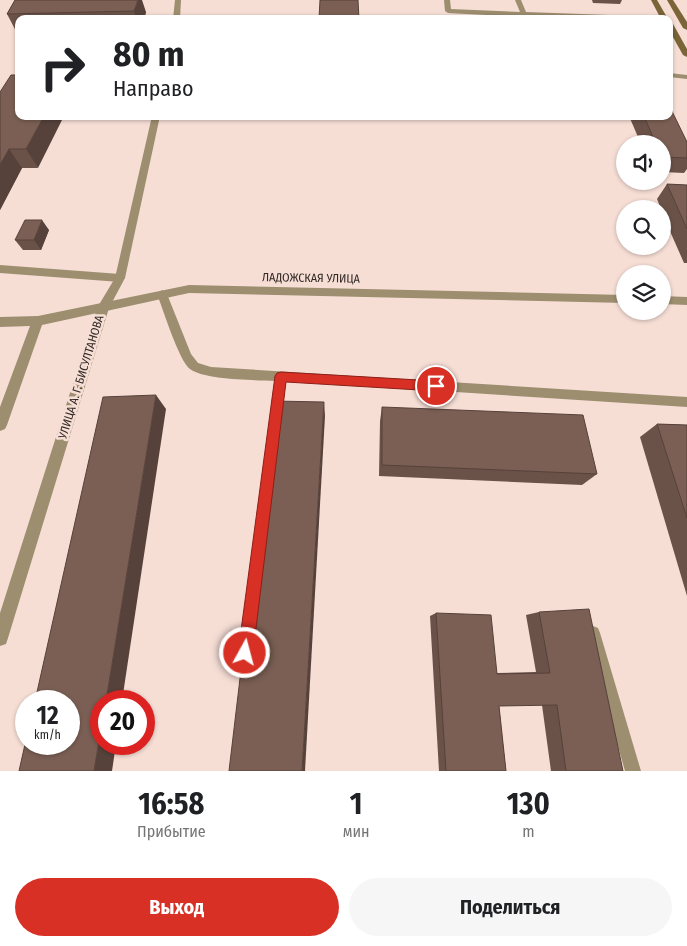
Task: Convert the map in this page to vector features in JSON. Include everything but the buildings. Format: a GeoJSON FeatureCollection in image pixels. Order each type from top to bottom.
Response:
{"type":"FeatureCollection","features":[{"type":"Feature","properties":{"kind":"main road"},"geometry":{"type":"LineString","coordinates":[[654,0],[663,15]]}},
{"type":"Feature","properties":{"kind":"main road"},"geometry":{"type":"LineString","coordinates":[[670,0],[687,28]]}},
{"type":"Feature","properties":{"kind":"main road"},"geometry":{"type":"LineString","coordinates":[[673,37],[687,55]]}},
{"type":"Feature","properties":{"kind":"street"},"geometry":{"type":"LineString","coordinates":[[176,15],[178,0]]}},
{"type":"Feature","properties":{"kind":"street","name":"УЛИЦА А. Г. БИСУЛТАНОВА"},"geometry":{"type":"LineString","coordinates":[[0,638],[103,308],[120,278],[155,120]]}},
{"type":"Feature","properties":{"kind":"street","name":"ЛАДОЖСКАЯ УЛИЦА"},"geometry":{"type":"LineString","coordinates":[[0,322],[38,321],[189,289],[616,300]]}},
{"type":"Feature","properties":{"kind":"street"},"geometry":{"type":"LineString","coordinates":[[671,300],[687,301]]}},
{"type":"Feature","properties":{"kind":"street"},"geometry":{"type":"LineString","coordinates":[[0,425],[38,321]]}},
{"type":"Feature","properties":{"kind":"lane"},"geometry":{"type":"LineString","coordinates":[[447,0],[448,11],[524,15],[518,0]]}},
{"type":"Feature","properties":{"kind":"lane"},"geometry":{"type":"LineString","coordinates":[[673,75],[687,77]]}},
{"type":"Feature","properties":{"kind":"lane"},"geometry":{"type":"LineString","coordinates":[[0,269],[120,278]]}},
{"type":"Feature","properties":{"kind":"lane"},"geometry":{"type":"LineString","coordinates":[[162,294],[187,356],[194,366],[211,372],[687,402]]}},
{"type":"Feature","properties":{"kind":"lane"},"geometry":{"type":"LineString","coordinates":[[275,426],[281,376]]}},
{"type":"Feature","properties":{"kind":"lane"},"geometry":{"type":"LineString","coordinates":[[589,618],[633,771]]}},
{"type":"Feature","properties":{"kind":"route"},"geometry":{"type":"LineString","coordinates":[[245,653],[281,376],[436,386]]}}]}
